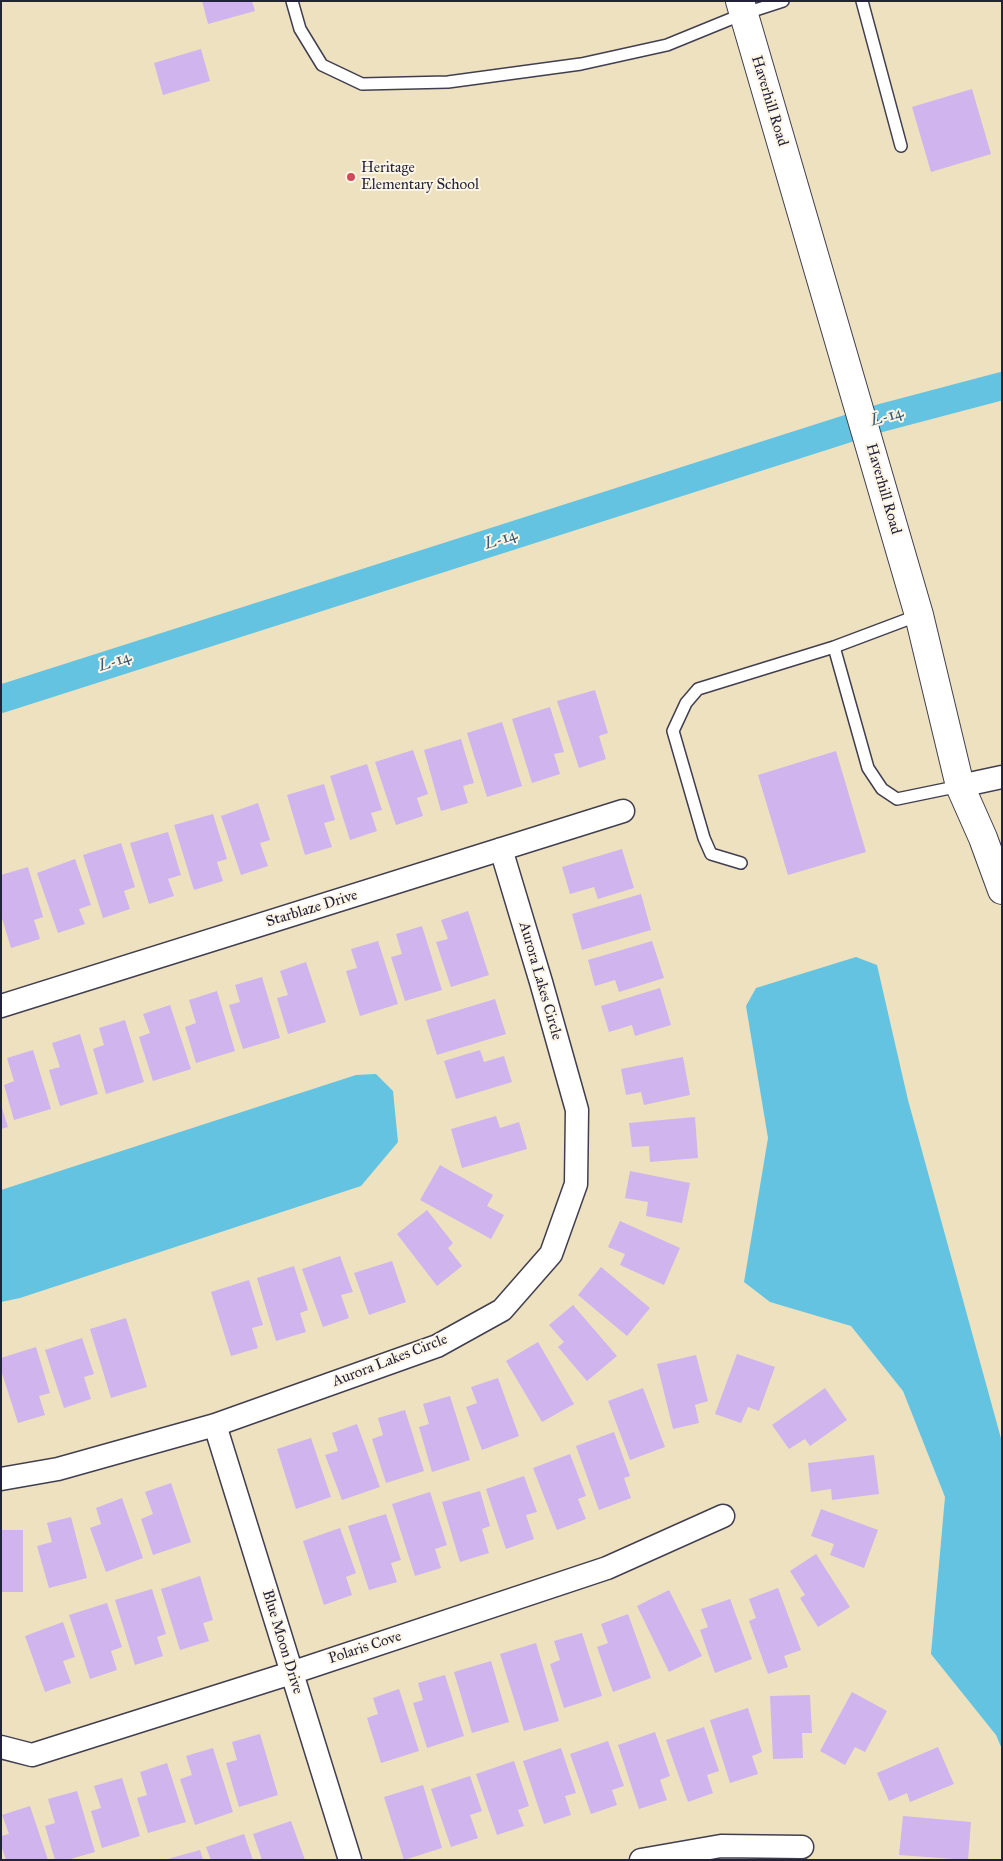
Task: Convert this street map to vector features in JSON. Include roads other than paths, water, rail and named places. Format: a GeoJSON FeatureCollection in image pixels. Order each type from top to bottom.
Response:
{"type":"FeatureCollection","features":[{"type":"Feature","properties":{"kind":"street","name":"Haverhill Road"},"geometry":{"type":"LineString","coordinates":[[741,7],[884,490],[919,615],[960,786],[1000,878]]}},
{"type":"Feature","properties":{"kind":"street"},"geometry":{"type":"LineString","coordinates":[[960,786],[1002,777]]}},
{"type":"Feature","properties":{"kind":"street","name":"Starblaze Drive"},"geometry":{"type":"LineString","coordinates":[[1,1006],[623,811]]}},
{"type":"Feature","properties":{"kind":"street","name":"Aurora Lakes Circle"},"geometry":{"type":"LineString","coordinates":[[1,1479],[58,1469],[215,1425],[437,1346],[502,1310],[551,1254],[576,1184],[576,1110],[542,982],[501,850]]}},
{"type":"Feature","properties":{"kind":"street","name":"Blue Moon Drive"},"geometry":{"type":"LineString","coordinates":[[215,1425],[350,1860]]}},
{"type":"Feature","properties":{"kind":"street","name":"Polaris Cove"},"geometry":{"type":"LineString","coordinates":[[1,1747],[32,1755],[608,1568],[723,1516]]}},
{"type":"Feature","properties":{"kind":"street"},"geometry":{"type":"LineString","coordinates":[[641,1860],[721,1846],[802,1847]]}},
{"type":"Feature","properties":{"kind":"lane"},"geometry":{"type":"LineString","coordinates":[[292,1],[300,29],[322,65],[362,84],[448,82],[581,64],[667,45],[741,7],[783,1]]}},
{"type":"Feature","properties":{"kind":"lane"},"geometry":{"type":"LineString","coordinates":[[862,1],[900,146]]}},
{"type":"Feature","properties":{"kind":"lane"},"geometry":{"type":"LineString","coordinates":[[741,863],[711,854],[704,838],[673,731],[686,703],[698,689],[834,647],[919,615]]}},
{"type":"Feature","properties":{"kind":"lane"},"geometry":{"type":"LineString","coordinates":[[834,647],[868,768],[882,788],[897,799],[960,786]]}},
{"type":"Feature","properties":{"kind":"water"},"geometry":{"type":"Polygon","coordinates":[[[856,957],[877,965],[908,1100],[1002,1442],[1002,1749],[996,1735],[931,1654],[945,1497],[903,1391],[851,1326],[770,1302],[744,1282],[768,1138],[746,1006],[756,988],[856,957]]]}},
{"type":"Feature","properties":{"kind":"water"},"geometry":{"type":"Polygon","coordinates":[[[376,1074],[393,1091],[398,1142],[361,1186],[20,1298],[1,1302],[1,1190],[356,1075],[376,1074]]]}},
{"type":"Feature","properties":{"kind":"waterway","name":"L-14"},"geometry":{"type":"LineString","coordinates":[[1,699],[881,418],[1002,386]]}},
{"type":"Feature","properties":{"kind":"place","name":"Heritage Elementary School"},"geometry":{"type":"Point","coordinates":[351,177]}}]}
